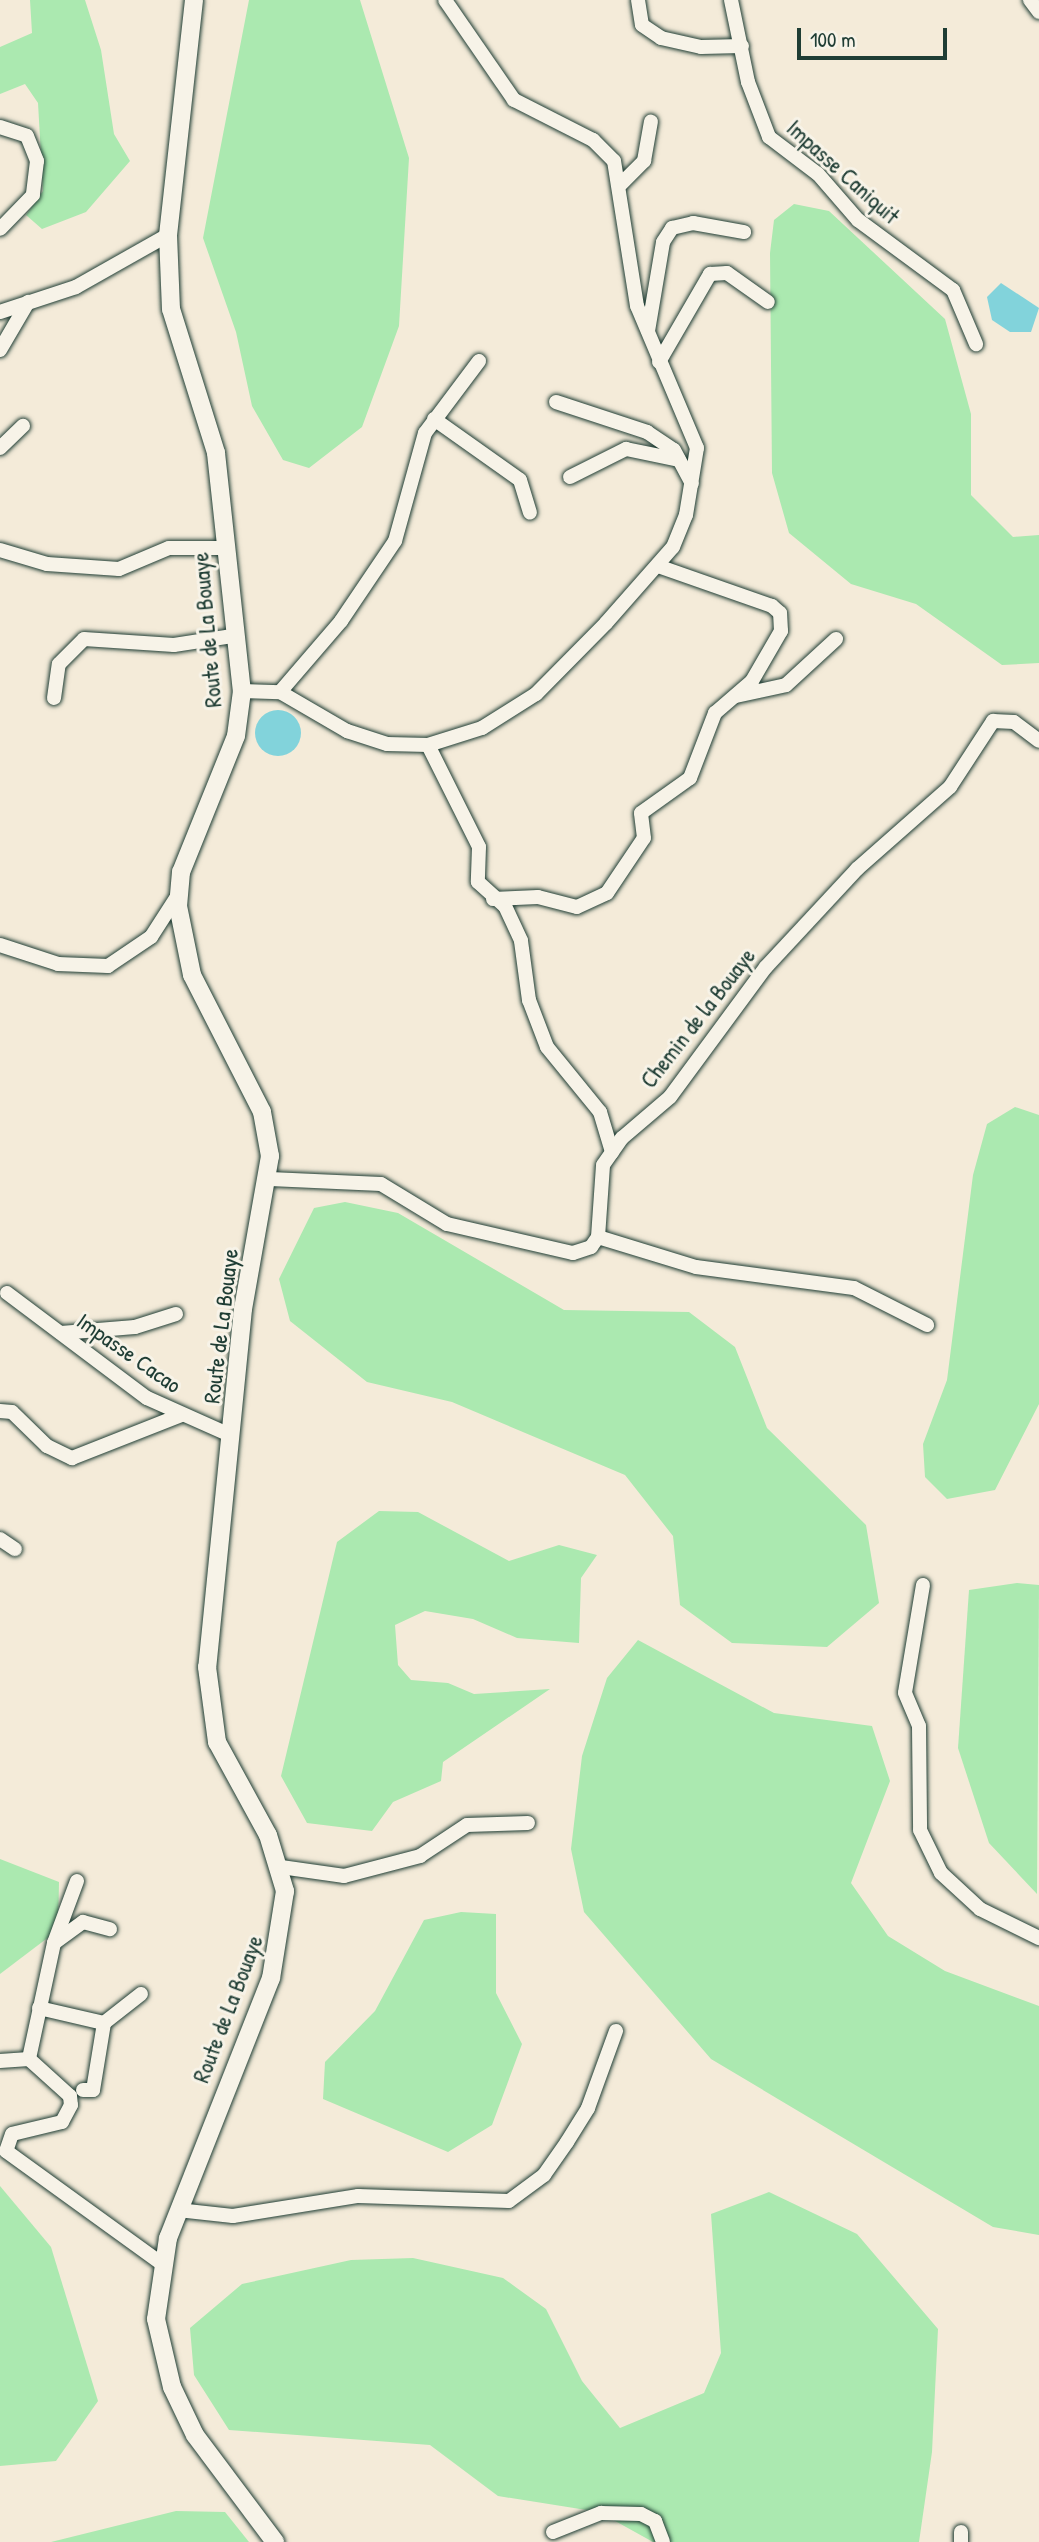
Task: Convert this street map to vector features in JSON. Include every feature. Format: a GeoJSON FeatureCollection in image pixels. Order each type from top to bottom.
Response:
{"type":"FeatureCollection","features":[{"type":"Feature","properties":{"kind":"main road","name":"Route de La Bouaye"},"geometry":{"type":"LineString","coordinates":[[194,0],[168,235],[173,320],[216,453],[232,636],[242,691],[236,736],[178,895],[192,975],[262,1112],[270,1179],[245,1290],[211,1626],[211,1705],[217,1742],[281,1867],[285,1920],[271,1978],[178,2210],[162,2264],[156,2319],[172,2387],[195,2435],[275,2542]]}},
{"type":"Feature","properties":{"kind":"street"},"geometry":{"type":"LineString","coordinates":[[242,691],[280,692],[374,741],[428,745],[482,728],[529,699],[658,566],[680,531],[692,484],[697,448],[647,333],[630,279],[621,184],[606,149],[514,100],[445,0]]}},
{"type":"Feature","properties":{"kind":"street"},"geometry":{"type":"LineString","coordinates":[[638,0],[642,25],[661,37],[701,47],[742,46]]}},
{"type":"Feature","properties":{"kind":"street","name":"Impasse Caniquit"},"geometry":{"type":"LineString","coordinates":[[731,0],[768,137],[818,174],[858,220],[953,290],[976,344]]}},
{"type":"Feature","properties":{"kind":"street"},"geometry":{"type":"LineString","coordinates":[[1030,0],[1039,12]]}},
{"type":"Feature","properties":{"kind":"street"},"geometry":{"type":"LineString","coordinates":[[621,184],[644,161],[652,122]]}},
{"type":"Feature","properties":{"kind":"street"},"geometry":{"type":"LineString","coordinates":[[0,127],[27,136],[37,161],[33,195],[0,229]]}},
{"type":"Feature","properties":{"kind":"street"},"geometry":{"type":"LineString","coordinates":[[647,333],[666,234],[693,223],[744,232]]}},
{"type":"Feature","properties":{"kind":"street"},"geometry":{"type":"LineString","coordinates":[[0,312],[76,287],[168,235]]}},
{"type":"Feature","properties":{"kind":"street"},"geometry":{"type":"LineString","coordinates":[[659,362],[710,274],[727,273],[768,302]]}},
{"type":"Feature","properties":{"kind":"street"},"geometry":{"type":"LineString","coordinates":[[0,350],[29,302]]}},
{"type":"Feature","properties":{"kind":"street"},"geometry":{"type":"LineString","coordinates":[[280,692],[341,621],[394,541],[434,419],[480,361]]}},
{"type":"Feature","properties":{"kind":"street"},"geometry":{"type":"LineString","coordinates":[[556,402],[647,432],[679,460],[692,484]]}},
{"type":"Feature","properties":{"kind":"street"},"geometry":{"type":"LineString","coordinates":[[434,419],[520,480],[530,513]]}},
{"type":"Feature","properties":{"kind":"street"},"geometry":{"type":"LineString","coordinates":[[0,448],[23,426]]}},
{"type":"Feature","properties":{"kind":"street"},"geometry":{"type":"LineString","coordinates":[[570,477],[625,449],[679,460]]}},
{"type":"Feature","properties":{"kind":"street"},"geometry":{"type":"LineString","coordinates":[[0,550],[47,564],[119,569],[169,548],[224,548]]}},
{"type":"Feature","properties":{"kind":"street"},"geometry":{"type":"LineString","coordinates":[[493,899],[594,904],[644,838],[641,813],[690,778],[705,729],[736,696],[781,631],[780,613],[658,566]]}},
{"type":"Feature","properties":{"kind":"street"},"geometry":{"type":"LineString","coordinates":[[54,698],[59,664],[84,639],[174,645],[232,636]]}},
{"type":"Feature","properties":{"kind":"street"},"geometry":{"type":"LineString","coordinates":[[736,696],[786,685],[836,639]]}},
{"type":"Feature","properties":{"kind":"street","name":"Chemin de la Bouaye"},"geometry":{"type":"LineString","coordinates":[[598,1237],[598,1181],[612,1152],[670,1097],[773,959],[856,869],[950,787],[993,721],[1014,722],[1039,741]]}},
{"type":"Feature","properties":{"kind":"street"},"geometry":{"type":"LineString","coordinates":[[428,745],[479,847],[478,882],[493,899],[505,906],[521,941],[529,1000],[547,1048],[600,1112],[612,1152]]}},
{"type":"Feature","properties":{"kind":"street"},"geometry":{"type":"LineString","coordinates":[[0,944],[58,964],[108,965],[151,937],[178,895]]}},
{"type":"Feature","properties":{"kind":"street"},"geometry":{"type":"LineString","coordinates":[[270,1179],[381,1184],[447,1224],[541,1248],[573,1253],[598,1237],[696,1267],[854,1288],[928,1325]]}},
{"type":"Feature","properties":{"kind":"street","name":"Impasse Cacao"},"geometry":{"type":"LineString","coordinates":[[7,1293],[147,1398],[232,1436]]}},
{"type":"Feature","properties":{"kind":"street"},"geometry":{"type":"LineString","coordinates":[[61,1333],[135,1327],[176,1314]]}},
{"type":"Feature","properties":{"kind":"street"},"geometry":{"type":"LineString","coordinates":[[0,1411],[12,1412],[47,1446],[72,1458],[181,1415]]}},
{"type":"Feature","properties":{"kind":"street"},"geometry":{"type":"LineString","coordinates":[[0,1539],[15,1549]]}},
{"type":"Feature","properties":{"kind":"street"},"geometry":{"type":"LineString","coordinates":[[923,1585],[905,1679],[919,1726],[916,1783],[920,1830],[941,1873],[980,1909],[1039,1938]]}},
{"type":"Feature","properties":{"kind":"street"},"geometry":{"type":"LineString","coordinates":[[281,1867],[344,1876],[420,1856],[467,1825],[528,1823]]}},
{"type":"Feature","properties":{"kind":"street"},"geometry":{"type":"LineString","coordinates":[[29,2059],[54,1944],[77,1881]]}},
{"type":"Feature","properties":{"kind":"street"},"geometry":{"type":"LineString","coordinates":[[54,1944],[83,1923],[110,1929]]}},
{"type":"Feature","properties":{"kind":"street"},"geometry":{"type":"LineString","coordinates":[[83,2091],[93,2090],[104,2023],[141,1994]]}},
{"type":"Feature","properties":{"kind":"street"},"geometry":{"type":"LineString","coordinates":[[39,2008],[104,2023]]}},
{"type":"Feature","properties":{"kind":"street"},"geometry":{"type":"LineString","coordinates":[[178,2210],[233,2216],[358,2196],[509,2201],[544,2175],[568,2142],[588,2108],[616,2031]]}},
{"type":"Feature","properties":{"kind":"street"},"geometry":{"type":"LineString","coordinates":[[0,2061],[29,2059],[70,2096],[71,2105],[62,2122],[12,2134],[3,2143],[12,2158],[162,2264]]}},
{"type":"Feature","properties":{"kind":"street"},"geometry":{"type":"LineString","coordinates":[[552,2532],[601,2513],[642,2514],[655,2521],[663,2542]]}},
{"type":"Feature","properties":{"kind":"green space"},"geometry":{"type":"Polygon","coordinates":[[[30,0],[85,0],[101,50],[114,134],[130,161],[86,212],[42,229],[26,215],[43,191],[38,103],[25,84],[0,94],[0,47],[32,33],[30,0]]]}},
{"type":"Feature","properties":{"kind":"green space"},"geometry":{"type":"Polygon","coordinates":[[[249,0],[360,0],[409,158],[399,326],[362,427],[309,468],[283,460],[252,406],[236,332],[203,238],[249,0]]]}},
{"type":"Feature","properties":{"kind":"green space"},"geometry":{"type":"Polygon","coordinates":[[[794,204],[829,211],[945,319],[971,414],[971,495],[1013,537],[1039,535],[1039,663],[1002,665],[916,604],[851,584],[789,533],[772,473],[770,253],[774,220],[794,204]]]}},
{"type":"Feature","properties":{"kind":"green space"},"geometry":{"type":"Polygon","coordinates":[[[1015,1107],[1039,1115],[1039,1404],[995,1490],[947,1499],[925,1477],[923,1444],[947,1380],[973,1175],[987,1124],[1015,1107]]]}},
{"type":"Feature","properties":{"kind":"green space"},"geometry":{"type":"Polygon","coordinates":[[[345,1202],[398,1213],[564,1310],[689,1312],[735,1347],[767,1428],[866,1525],[879,1603],[827,1647],[732,1643],[680,1605],[673,1536],[625,1475],[452,1402],[367,1382],[290,1321],[279,1279],[314,1208],[345,1202]]]}},
{"type":"Feature","properties":{"kind":"green space"},"geometry":{"type":"Polygon","coordinates":[[[379,1511],[418,1512],[509,1561],[559,1545],[597,1555],[581,1578],[579,1643],[517,1638],[473,1619],[425,1611],[395,1625],[398,1665],[411,1680],[448,1683],[474,1694],[550,1689],[443,1762],[441,1781],[393,1802],[372,1831],[307,1823],[281,1776],[337,1542],[379,1511]]]}},
{"type":"Feature","properties":{"kind":"green space"},"geometry":{"type":"Polygon","coordinates":[[[1017,1583],[1039,1585],[1037,1894],[989,1843],[958,1748],[969,1590],[1017,1583]]]}},
{"type":"Feature","properties":{"kind":"green space"},"geometry":{"type":"Polygon","coordinates":[[[638,1640],[774,1713],[872,1726],[890,1781],[851,1883],[888,1936],[945,1971],[1039,2006],[1039,2235],[993,2227],[711,2059],[584,1912],[571,1849],[582,1756],[607,1678],[638,1640]]]}},
{"type":"Feature","properties":{"kind":"green space"},"geometry":{"type":"Polygon","coordinates":[[[0,1859],[59,1882],[58,1930],[0,1974],[0,1859]]]}},
{"type":"Feature","properties":{"kind":"green space"},"geometry":{"type":"Polygon","coordinates":[[[461,1912],[496,1914],[496,1993],[522,2044],[492,2125],[448,2152],[323,2099],[325,2062],[375,2011],[424,1920],[461,1912]]]}},
{"type":"Feature","properties":{"kind":"green space"},"geometry":{"type":"Polygon","coordinates":[[[0,2186],[51,2247],[98,2401],[56,2461],[0,2466],[0,2186]]]}},
{"type":"Feature","properties":{"kind":"green space"},"geometry":{"type":"Polygon","coordinates":[[[769,2192],[857,2234],[938,2329],[932,2452],[919,2542],[653,2542],[599,2512],[498,2496],[430,2445],[229,2430],[194,2375],[190,2328],[242,2284],[351,2260],[413,2258],[503,2278],[546,2309],[582,2381],[620,2428],[704,2393],[721,2353],[711,2214],[769,2192]]]}},
{"type":"Feature","properties":{"kind":"green space"},"geometry":{"type":"Polygon","coordinates":[[[176,2511],[225,2512],[249,2542],[51,2542],[176,2511]]]}},
{"type":"Feature","properties":{"kind":"water"},"geometry":{"type":"Polygon","coordinates":[[[1001,283],[1039,308],[1031,332],[1010,332],[992,320],[987,297],[1001,283]]]}},
{"type":"Feature","properties":{"kind":"water"},"geometry":{"type":"Polygon","coordinates":[[[278,710],[294,717],[301,733],[294,749],[278,756],[262,749],[255,733],[262,717],[278,710]]]}}]}
